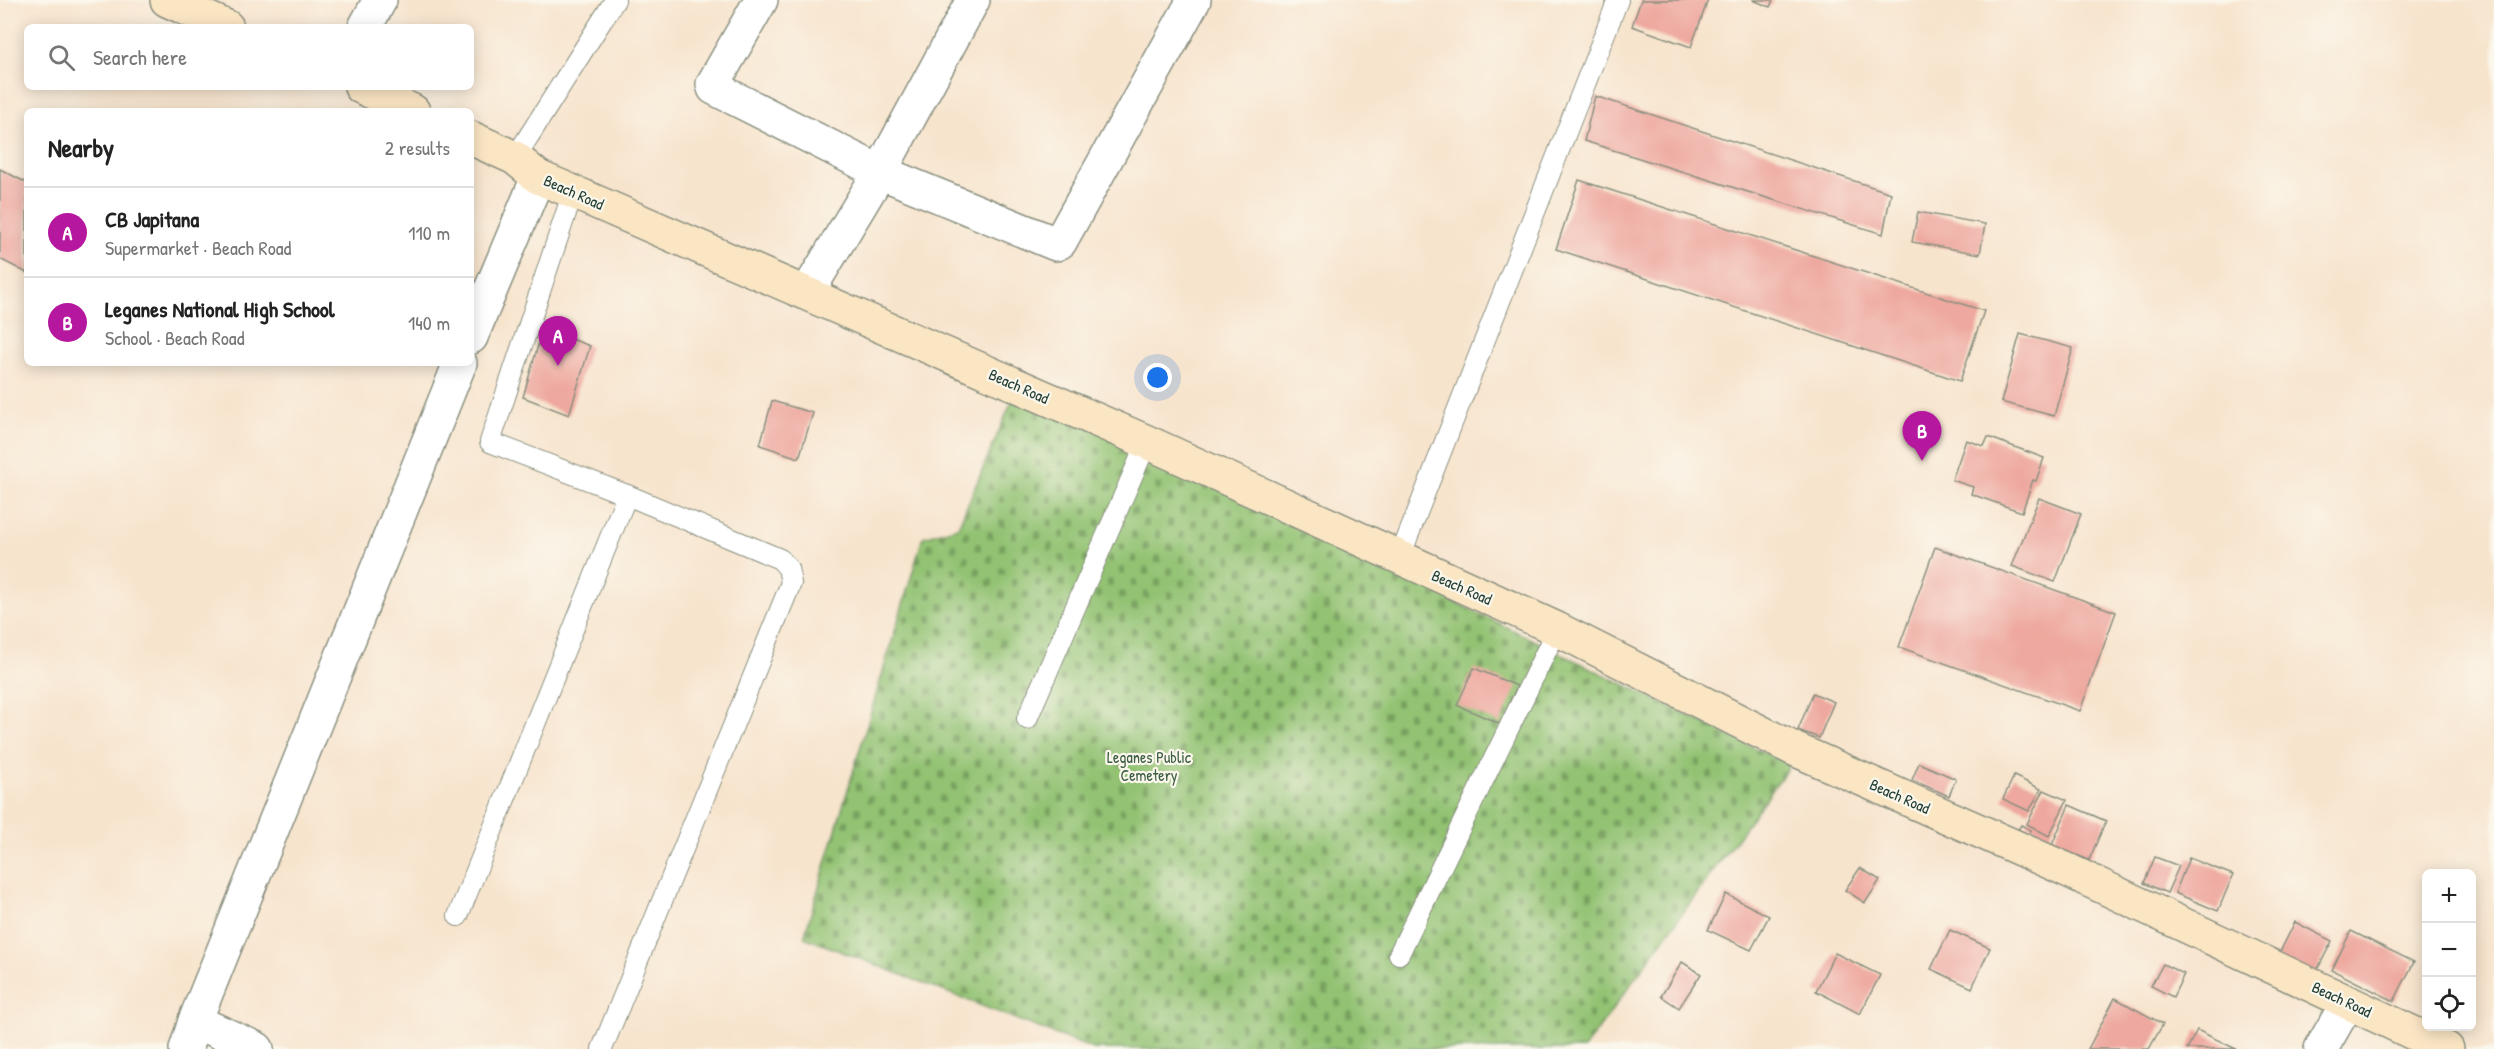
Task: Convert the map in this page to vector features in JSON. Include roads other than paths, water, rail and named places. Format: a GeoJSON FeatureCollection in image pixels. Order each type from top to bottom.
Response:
{"type":"FeatureCollection","features":[{"type":"Feature","properties":{"kind":"main road"},"geometry":{"type":"LineString","coordinates":[[167,0],[221,24]]}},
{"type":"Feature","properties":{"kind":"main road"},"geometry":{"type":"LineString","coordinates":[[368,90],[406,108]]}},
{"type":"Feature","properties":{"kind":"main road","name":"Beach Road"},"geometry":{"type":"LineString","coordinates":[[474,140],[573,192],[1147,442],[1399,559],[1557,629],[1794,749],[2063,868],[2447,1049]]}},
{"type":"Feature","properties":{"kind":"street"},"geometry":{"type":"LineString","coordinates":[[367,24],[380,0]]}},
{"type":"Feature","properties":{"kind":"street"},"geometry":{"type":"LineString","coordinates":[[761,0],[713,84],[714,88],[880,172],[1051,244],[1060,242],[1194,0]]}},
{"type":"Feature","properties":{"kind":"street"},"geometry":{"type":"LineString","coordinates":[[807,293],[880,172],[973,0]]}},
{"type":"Feature","properties":{"kind":"street"},"geometry":{"type":"LineString","coordinates":[[474,328],[526,167]]}},
{"type":"Feature","properties":{"kind":"street"},"geometry":{"type":"LineString","coordinates":[[257,1049],[191,1035],[459,366]]}},
{"type":"Feature","properties":{"kind":"street"},"geometry":{"type":"LineString","coordinates":[[2321,1049],[2348,1002]]}},
{"type":"Feature","properties":{"kind":"lane"},"geometry":{"type":"LineString","coordinates":[[526,167],[615,0]]}},
{"type":"Feature","properties":{"kind":"lane"},"geometry":{"type":"LineString","coordinates":[[1399,559],[1618,0]]}},
{"type":"Feature","properties":{"kind":"lane"},"geometry":{"type":"LineString","coordinates":[[573,192],[490,442],[627,495],[780,559],[788,568],[791,583],[602,1049]]}},
{"type":"Feature","properties":{"kind":"lane"},"geometry":{"type":"LineString","coordinates":[[1027,719],[1147,442]]}},
{"type":"Feature","properties":{"kind":"lane"},"geometry":{"type":"LineString","coordinates":[[458,916],[627,495]]}},
{"type":"Feature","properties":{"kind":"lane"},"geometry":{"type":"LineString","coordinates":[[1399,954],[1557,629]]}},
{"type":"Feature","properties":{"kind":"place","name":"CB Japitana"},"geometry":{"type":"Point","coordinates":[558,366]}},
{"type":"Feature","properties":{"kind":"place","name":"Leganes National High School"},"geometry":{"type":"Point","coordinates":[1922,461]}},
{"type":"Feature","properties":{"kind":"park label","name":"Leganes Public Cemetery"},"geometry":{"type":"Point","coordinates":[1149,766]}}]}
